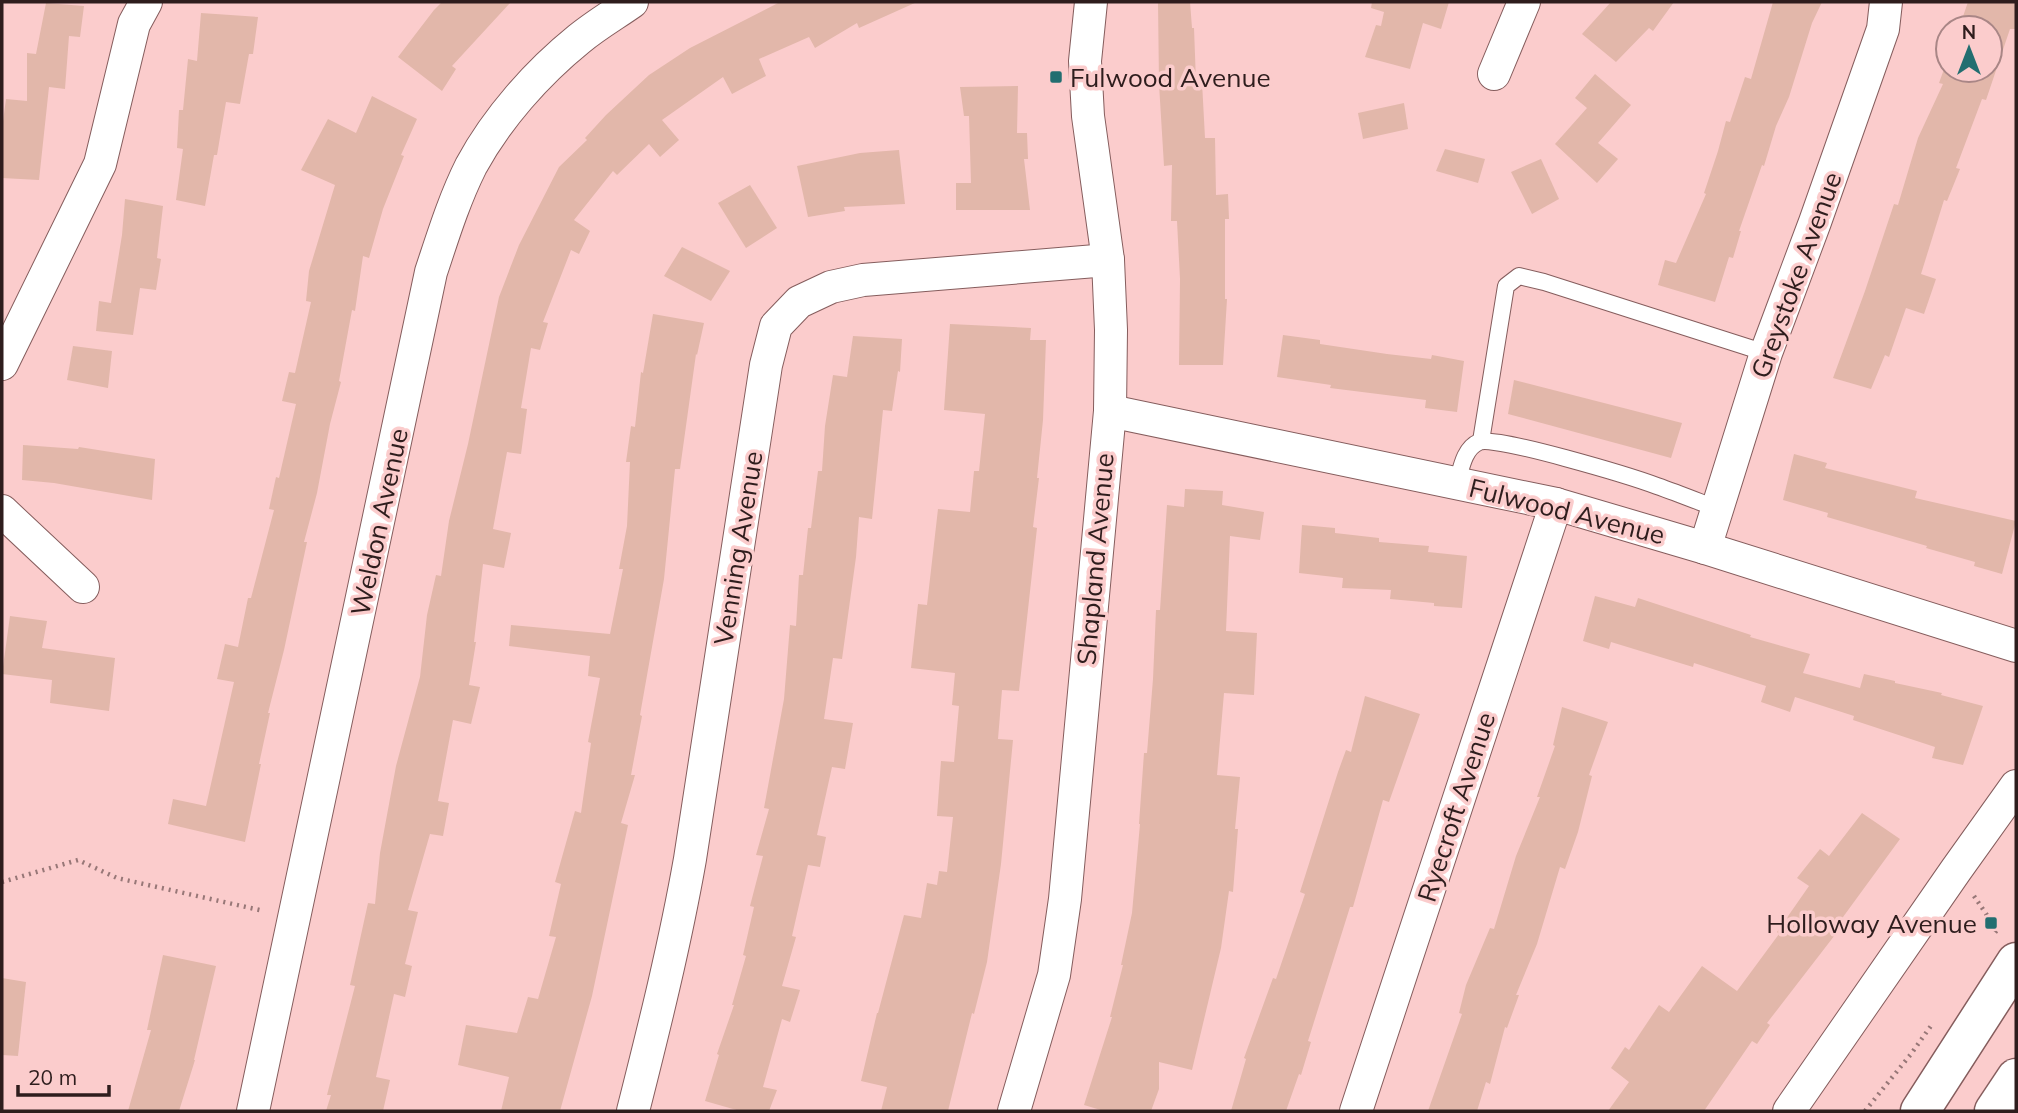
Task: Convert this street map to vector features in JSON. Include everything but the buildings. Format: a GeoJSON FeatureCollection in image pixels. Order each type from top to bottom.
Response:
{"type":"FeatureCollection","features":[{"type":"Feature","properties":{"kind":"highway"},"geometry":{"type":"LineString","coordinates":[[1920,1111],[2003,952]]}},
{"type":"Feature","properties":{"kind":"highway"},"geometry":{"type":"LineString","coordinates":[[1994,1111],[2016,1079]]}},
{"type":"Feature","properties":{"kind":"street"},"geometry":{"type":"LineString","coordinates":[[2,364],[100,164],[134,24],[146,2]]}},
{"type":"Feature","properties":{"kind":"street","name":"Weldon Avenue"},"geometry":{"type":"LineString","coordinates":[[253,1111],[431,272],[449,218],[484,146],[537,78],[580,38],[632,2]]}},
{"type":"Feature","properties":{"kind":"street","name":"Shapland Avenue"},"geometry":{"type":"LineString","coordinates":[[1014,1111],[1054,975],[1065,899],[1110,411],[1108,260],[1088,116],[1085,61],[1091,2]]}},
{"type":"Feature","properties":{"kind":"street"},"geometry":{"type":"LineString","coordinates":[[1494,74],[1524,2]]}},
{"type":"Feature","properties":{"kind":"street","name":"Greystoke Avenue"},"geometry":{"type":"LineString","coordinates":[[1705,548],[1766,352],[1883,29],[1886,2]]}},
{"type":"Feature","properties":{"kind":"street","name":"Venning Avenue"},"geometry":{"type":"LineString","coordinates":[[632,1111],[679,922],[766,365],[776,326],[799,302],[831,287],[863,279],[1108,260]]}},
{"type":"Feature","properties":{"kind":"street","name":"Fulwood Avenue"},"geometry":{"type":"LineString","coordinates":[[1110,411],[1556,504],[2016,646]]}},
{"type":"Feature","properties":{"kind":"street","name":"Ryecroft Avenue"},"geometry":{"type":"LineString","coordinates":[[1356,1111],[1556,504]]}},
{"type":"Feature","properties":{"kind":"street"},"geometry":{"type":"LineString","coordinates":[[2,510],[83,587]]}},
{"type":"Feature","properties":{"kind":"street"},"geometry":{"type":"LineString","coordinates":[[1789,1111],[2016,786]]}},
{"type":"Feature","properties":{"kind":"lane"},"geometry":{"type":"LineString","coordinates":[[1481,441],[1506,286],[1519,276],[1766,352]]}},
{"type":"Feature","properties":{"kind":"lane"},"geometry":{"type":"LineString","coordinates":[[1457,483],[1469,450],[1477,442],[1485,440],[1535,450],[1655,485],[1718,509]]}},
{"type":"Feature","properties":{"kind":"path"},"geometry":{"type":"LineString","coordinates":[[2,882],[78,860],[117,878],[295,918]]}},
{"type":"Feature","properties":{"kind":"path"},"geometry":{"type":"LineString","coordinates":[[1956,870],[1997,930],[2003,952]]}},
{"type":"Feature","properties":{"kind":"path"},"geometry":{"type":"LineString","coordinates":[[1865,1111],[1911,1054],[1934,1020]]}},
{"type":"Feature","properties":{"kind":"place","name":"Fulwood Avenue"},"geometry":{"type":"Point","coordinates":[1056,77]}},
{"type":"Feature","properties":{"kind":"place","name":"Holloway Avenue"},"geometry":{"type":"Point","coordinates":[1991,923]}}]}
